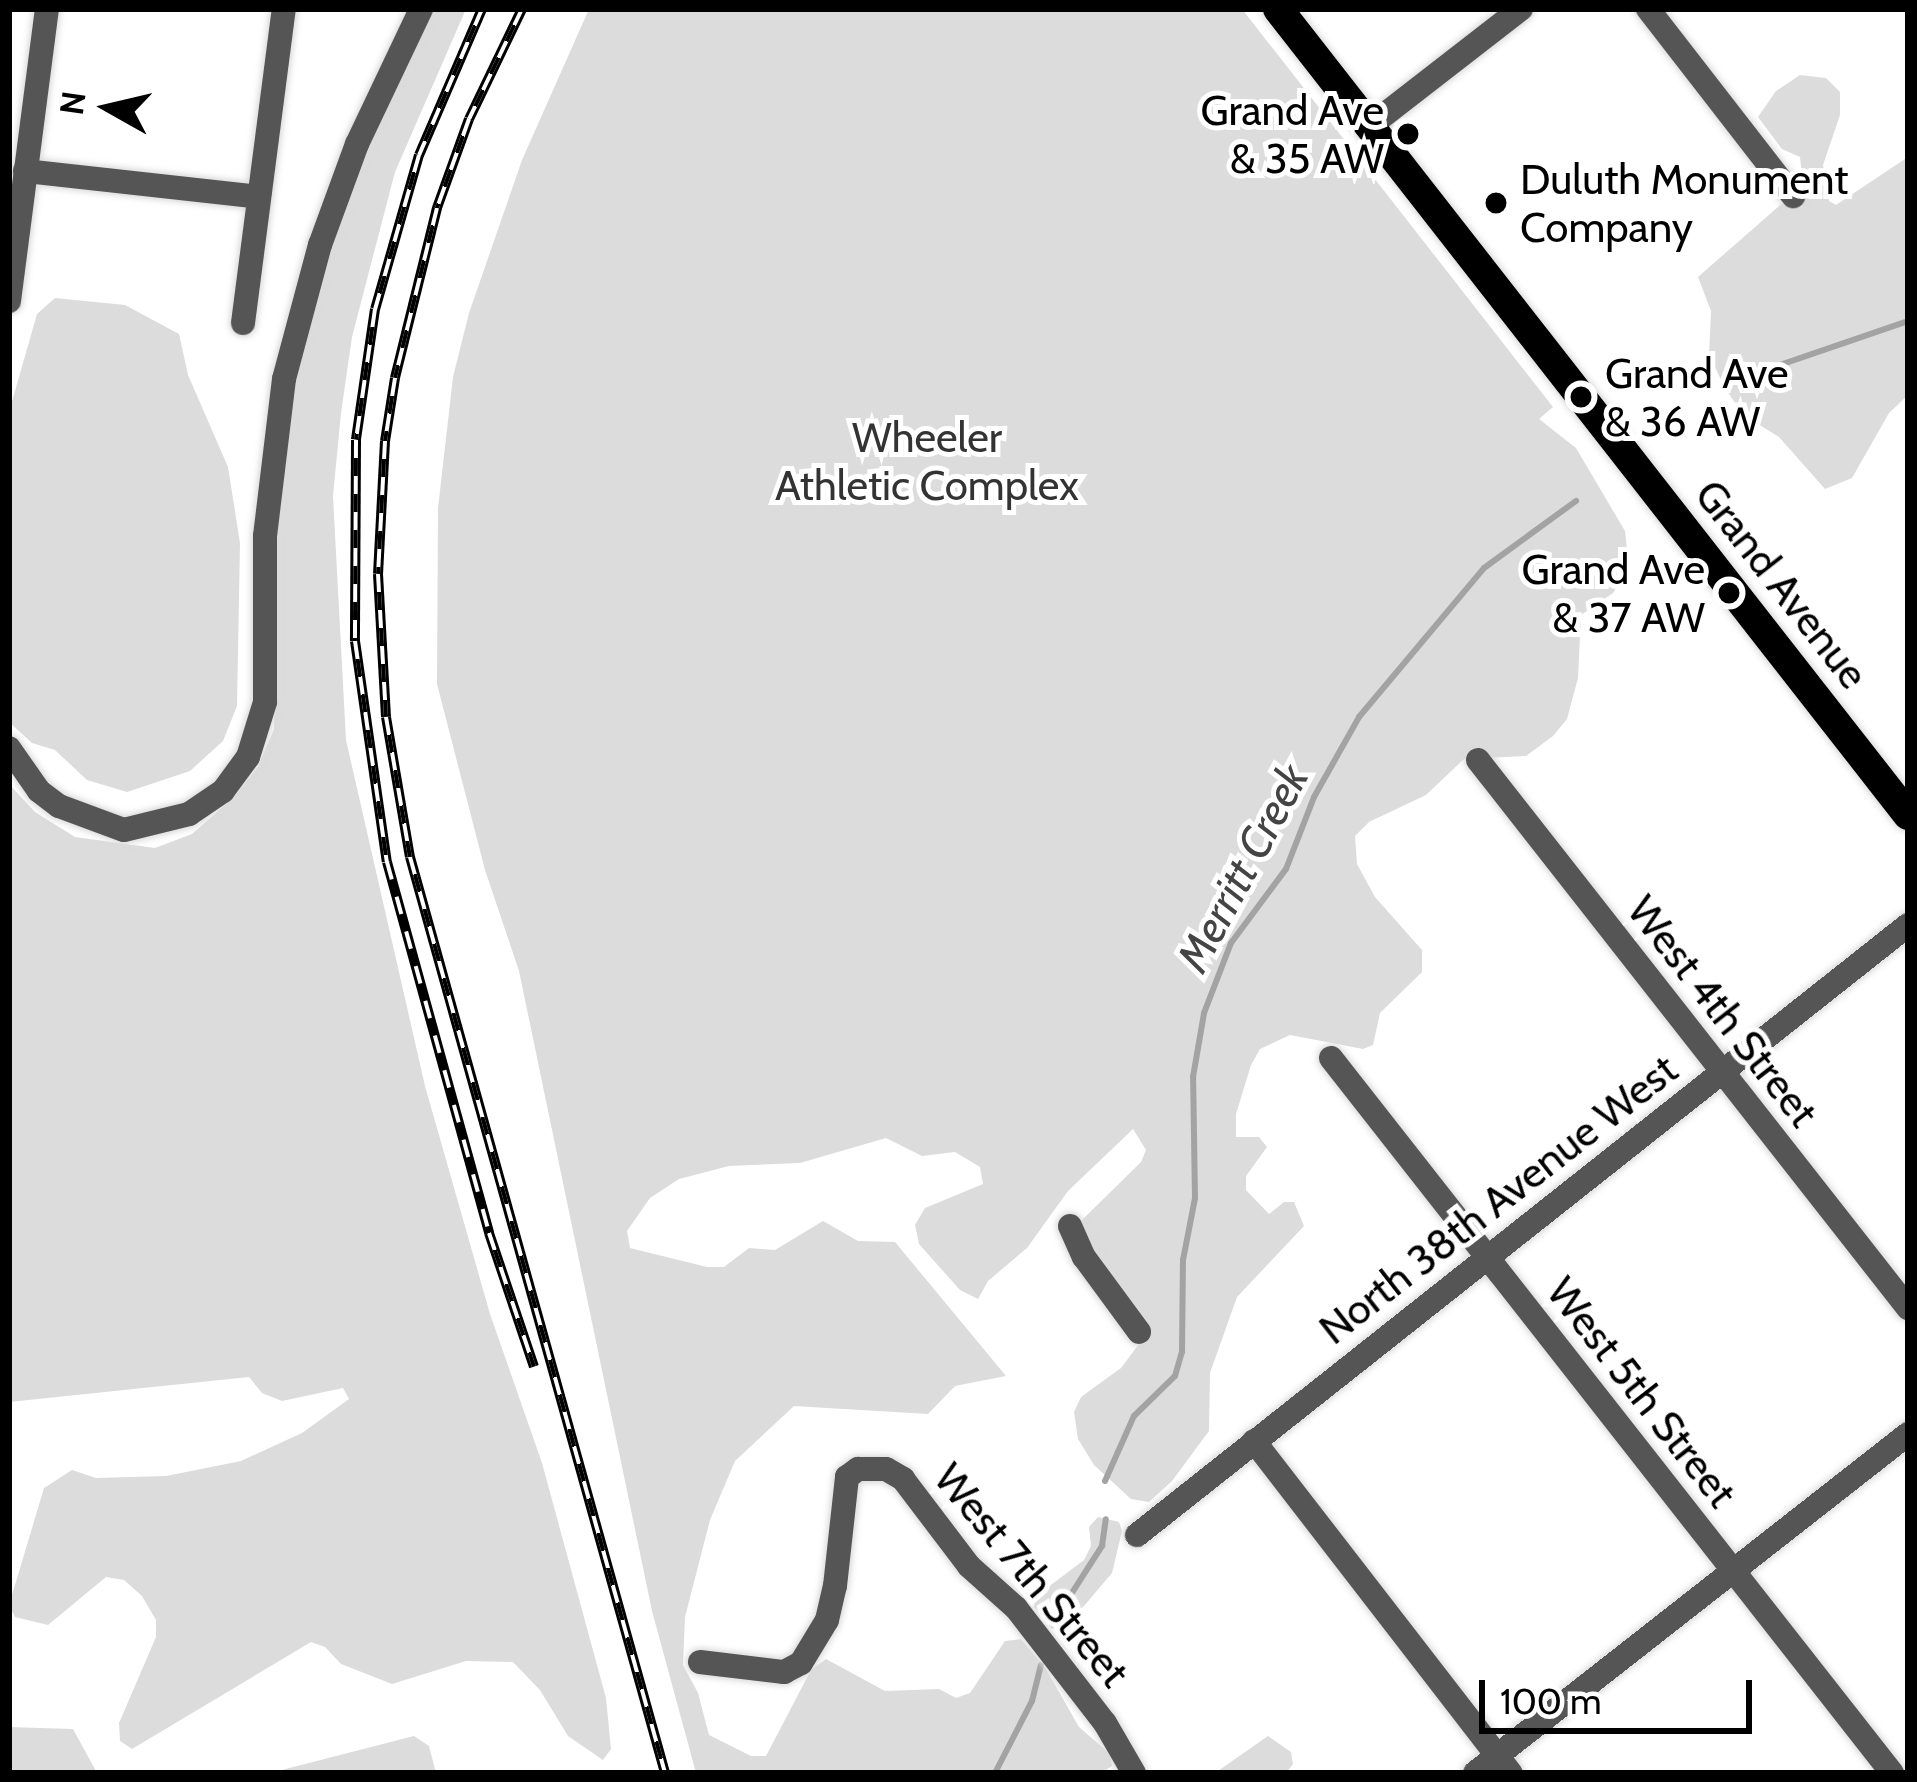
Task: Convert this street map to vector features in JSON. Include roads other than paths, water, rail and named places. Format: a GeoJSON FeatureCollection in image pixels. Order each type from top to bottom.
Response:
{"type":"FeatureCollection","features":[{"type":"Feature","properties":{"kind":"main road","name":"Grand Avenue"},"geometry":{"type":"LineString","coordinates":[[1278,9],[1908,815]]}},
{"type":"Feature","properties":{"kind":"street"},"geometry":{"type":"LineString","coordinates":[[9,301],[47,9]]}},
{"type":"Feature","properties":{"kind":"street"},"geometry":{"type":"LineString","coordinates":[[243,323],[284,9]]}},
{"type":"Feature","properties":{"kind":"street"},"geometry":{"type":"LineString","coordinates":[[9,748],[39,791],[59,806],[124,830],[189,814],[223,790],[248,757],[265,702],[265,536],[284,379],[320,245],[357,144],[421,9]]}},
{"type":"Feature","properties":{"kind":"street"},"geometry":{"type":"LineString","coordinates":[[1370,126],[1521,9]]}},
{"type":"Feature","properties":{"kind":"street"},"geometry":{"type":"LineString","coordinates":[[1648,9],[1793,196]]}},
{"type":"Feature","properties":{"kind":"street"},"geometry":{"type":"LineString","coordinates":[[25,171],[260,197]]}},
{"type":"Feature","properties":{"kind":"street","name":"West 4th Street"},"geometry":{"type":"LineString","coordinates":[[1478,760],[1908,1308]]}},
{"type":"Feature","properties":{"kind":"street","name":"North 38th Avenue West"},"geometry":{"type":"LineString","coordinates":[[1137,1535],[1908,926]]}},
{"type":"Feature","properties":{"kind":"street","name":"West 5th Street"},"geometry":{"type":"LineString","coordinates":[[1331,1058],[1892,1773]]}},
{"type":"Feature","properties":{"kind":"street"},"geometry":{"type":"LineString","coordinates":[[1070,1226],[1084,1258],[1138,1332]]}},
{"type":"Feature","properties":{"kind":"street"},"geometry":{"type":"LineString","coordinates":[[1475,1773],[1504,1764],[1732,1570],[1908,1435]]}},
{"type":"Feature","properties":{"kind":"street"},"geometry":{"type":"LineString","coordinates":[[1254,1442],[1504,1764]]}},
{"type":"Feature","properties":{"kind":"street","name":"West 7th Street"},"geometry":{"type":"LineString","coordinates":[[700,1662],[784,1672],[813,1650],[836,1586],[847,1477],[854,1470],[878,1468],[903,1480],[969,1565],[1016,1608],[1105,1724],[1134,1773]]}},
{"type":"Feature","properties":{"kind":"waterway","name":"Merritt Creek"},"geometry":{"type":"LineString","coordinates":[[1765,370],[1908,321]]}},
{"type":"Feature","properties":{"kind":"waterway","name":"Merritt Creek"},"geometry":{"type":"LineString","coordinates":[[1105,1481],[1134,1416],[1175,1376],[1182,1352],[1183,1260],[1195,1198],[1193,1077],[1204,1013],[1231,943],[1286,869],[1314,797],[1359,717],[1484,568],[1576,501]]}},
{"type":"Feature","properties":{"kind":"waterway","name":"Merritt Creek"},"geometry":{"type":"LineString","coordinates":[[1052,1624],[1102,1546],[1106,1519]]}},
{"type":"Feature","properties":{"kind":"waterway","name":"Merritt Creek"},"geometry":{"type":"LineString","coordinates":[[995,1773],[1032,1701],[1041,1665]]}},
{"type":"Feature","properties":{"kind":"railway"},"geometry":{"type":"LineString","coordinates":[[482,9],[419,155],[375,309],[356,440],[355,641],[387,862],[489,1233],[534,1367]]}},
{"type":"Feature","properties":{"kind":"railway"},"geometry":{"type":"LineString","coordinates":[[522,9],[469,119],[437,208],[395,378],[385,441],[378,574],[386,717],[410,857],[665,1773]]}},
{"type":"Feature","properties":{"kind":"place","name":"Grand Ave & 35 AW"},"geometry":{"type":"Point","coordinates":[1408,134]}},
{"type":"Feature","properties":{"kind":"place","name":"Duluth Monument Company"},"geometry":{"type":"Point","coordinates":[1496,203]}},
{"type":"Feature","properties":{"kind":"place","name":"Grand Ave & 36 AW"},"geometry":{"type":"Point","coordinates":[1581,397]}},
{"type":"Feature","properties":{"kind":"place","name":"Grand Ave & 37 AW"},"geometry":{"type":"Point","coordinates":[1729,593]}},
{"type":"Feature","properties":{"kind":"park label","name":"Wheeler Athletic Complex"},"geometry":{"type":"Point","coordinates":[927,461]}}]}
